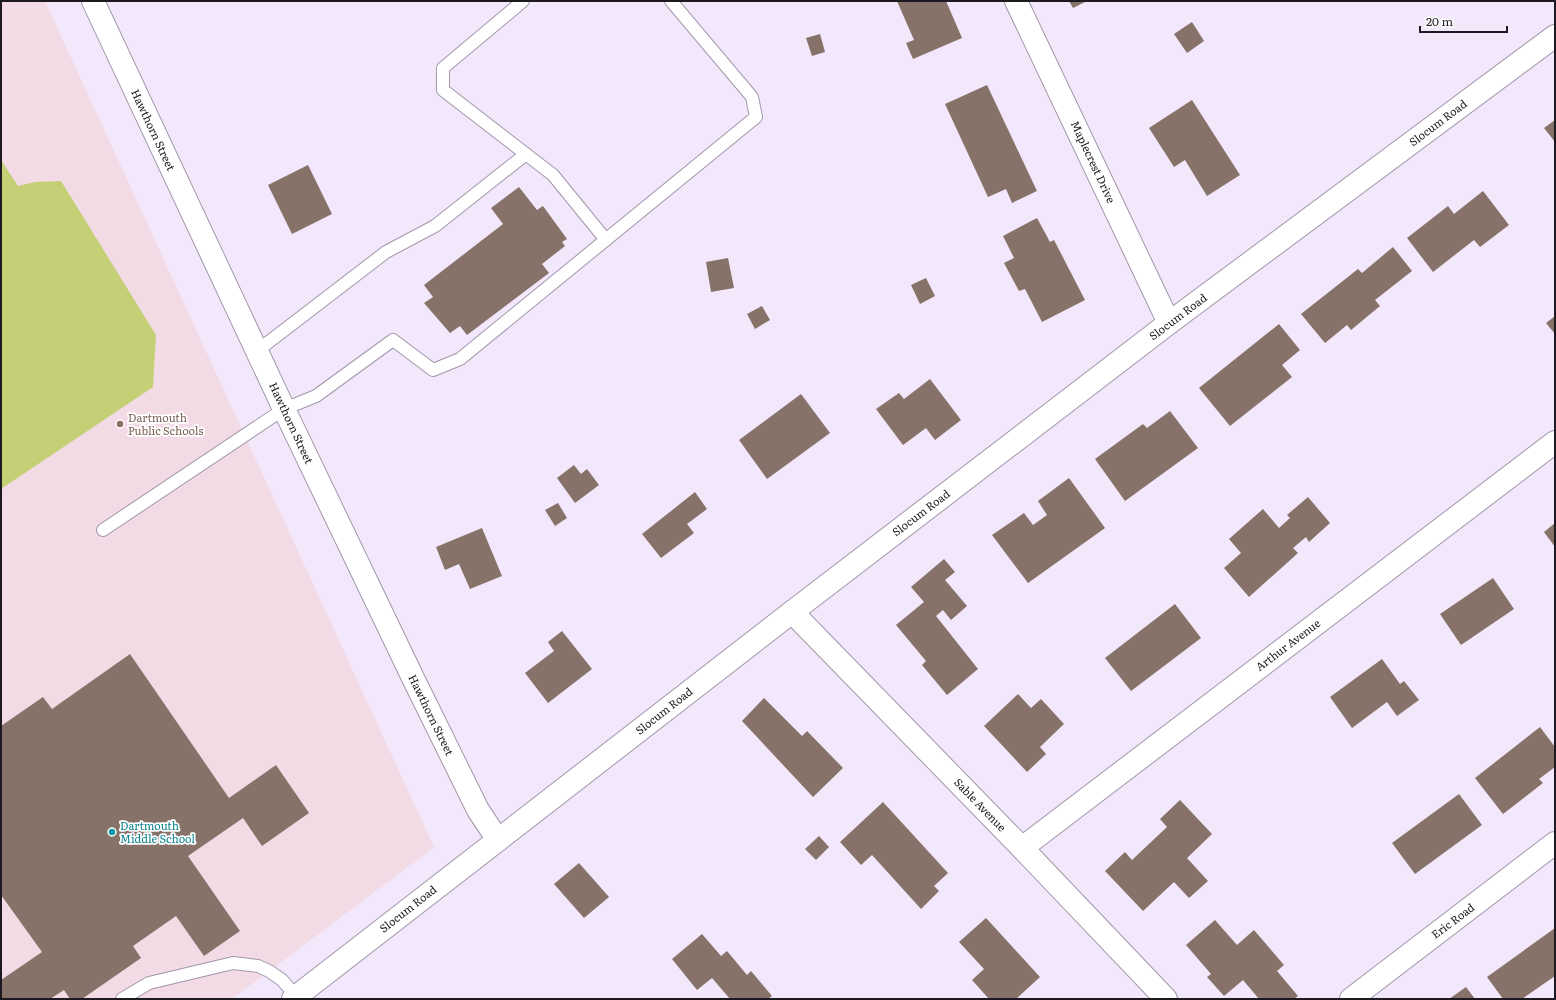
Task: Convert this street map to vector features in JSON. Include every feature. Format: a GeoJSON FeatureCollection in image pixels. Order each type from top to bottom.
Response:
{"type":"FeatureCollection","features":[{"type":"Feature","properties":{"kind":"main road","name":"Hawthorn Street"},"geometry":{"type":"LineString","coordinates":[[93,1],[284,409],[475,805],[498,840]]}},
{"type":"Feature","properties":{"kind":"main road","name":"Maplecrest Drive"},"geometry":{"type":"LineString","coordinates":[[1016,1],[1169,323]]}},
{"type":"Feature","properties":{"kind":"main road","name":"Slocum Road"},"geometry":{"type":"LineString","coordinates":[[295,998],[456,871],[1169,323],[1555,36]]}},
{"type":"Feature","properties":{"kind":"main road","name":"Arthur Avenue"},"geometry":{"type":"LineString","coordinates":[[1022,848],[1555,442]]}},
{"type":"Feature","properties":{"kind":"main road","name":"Sable Avenue"},"geometry":{"type":"LineString","coordinates":[[792,612],[1022,848],[1166,999]]}},
{"type":"Feature","properties":{"kind":"main road","name":"Eric Road"},"geometry":{"type":"LineString","coordinates":[[1351,999],[1555,842]]}},
{"type":"Feature","properties":{"kind":"lane"},"geometry":{"type":"LineString","coordinates":[[523,1],[442,68],[443,90],[553,175],[606,240]]}},
{"type":"Feature","properties":{"kind":"lane"},"geometry":{"type":"LineString","coordinates":[[103,530],[284,409],[316,396],[393,340],[433,370],[460,359],[756,117],[752,97],[671,1]]}},
{"type":"Feature","properties":{"kind":"lane"},"geometry":{"type":"LineString","coordinates":[[257,352],[386,252],[435,226],[526,154]]}},
{"type":"Feature","properties":{"kind":"lane"},"geometry":{"type":"LineString","coordinates":[[122,999],[149,983],[233,963],[258,966],[269,970],[282,980],[295,998]]}},
{"type":"Feature","properties":{"kind":"shaded area","name":"Dartmouth Public Schools"},"geometry":{"type":"Polygon","coordinates":[[[1,1],[45,1],[434,847],[232,999],[1,999],[1,1]]]}},
{"type":"Feature","properties":{"kind":"green space"},"geometry":{"type":"Polygon","coordinates":[[[1,160],[18,186],[35,182],[61,181],[156,335],[153,387],[1,489],[1,160]]]}},
{"type":"Feature","properties":{"kind":"building"},"geometry":{"type":"Polygon","coordinates":[[[897,1],[946,1],[962,38],[913,59],[906,43],[914,40],[897,1]]]}},
{"type":"Feature","properties":{"kind":"building"},"geometry":{"type":"Polygon","coordinates":[[[1069,1],[1087,1],[1073,8],[1069,1]]]}},
{"type":"Feature","properties":{"kind":"building"},"geometry":{"type":"Polygon","coordinates":[[[1192,22],[1204,41],[1187,53],[1174,34],[1192,22]]]}},
{"type":"Feature","properties":{"kind":"building"},"geometry":{"type":"Polygon","coordinates":[[[820,34],[825,52],[812,56],[806,38],[820,34]]]}},
{"type":"Feature","properties":{"kind":"building"},"geometry":{"type":"Polygon","coordinates":[[[987,85],[1037,191],[1012,203],[1006,189],[988,197],[945,104],[987,85]]]}},
{"type":"Feature","properties":{"kind":"building"},"geometry":{"type":"Polygon","coordinates":[[[1192,100],[1240,175],[1207,196],[1185,160],[1174,167],[1149,128],[1192,100]]]}},
{"type":"Feature","properties":{"kind":"building"},"geometry":{"type":"Polygon","coordinates":[[[1555,120],[1555,142],[1544,128],[1555,120]]]}},
{"type":"Feature","properties":{"kind":"building"},"geometry":{"type":"Polygon","coordinates":[[[308,165],[332,214],[292,234],[268,185],[308,165]]]}},
{"type":"Feature","properties":{"kind":"building"},"geometry":{"type":"Polygon","coordinates":[[[519,187],[537,210],[543,206],[567,239],[562,242],[565,246],[542,264],[549,273],[467,335],[460,326],[450,333],[424,303],[433,297],[424,285],[503,224],[491,208],[519,187]]]}},
{"type":"Feature","properties":{"kind":"building"},"geometry":{"type":"Polygon","coordinates":[[[1483,191],[1509,225],[1480,247],[1474,240],[1433,272],[1407,238],[1448,206],[1454,214],[1483,191]]]}},
{"type":"Feature","properties":{"kind":"building"},"geometry":{"type":"Polygon","coordinates":[[[1037,218],[1050,242],[1054,240],[1085,300],[1042,322],[1025,289],[1019,291],[1004,263],[1014,258],[1003,236],[1037,218]]]}},
{"type":"Feature","properties":{"kind":"building"},"geometry":{"type":"Polygon","coordinates":[[[1393,247],[1412,271],[1375,300],[1380,306],[1351,330],[1347,325],[1325,343],[1301,314],[1358,269],[1362,273],[1393,247]]]}},
{"type":"Feature","properties":{"kind":"building"},"geometry":{"type":"Polygon","coordinates":[[[728,258],[734,288],[711,292],[706,262],[728,258]]]}},
{"type":"Feature","properties":{"kind":"building"},"geometry":{"type":"Polygon","coordinates":[[[926,278],[935,296],[920,304],[911,285],[926,278]]]}},
{"type":"Feature","properties":{"kind":"building"},"geometry":{"type":"Polygon","coordinates":[[[762,306],[770,320],[755,329],[747,314],[762,306]]]}},
{"type":"Feature","properties":{"kind":"building"},"geometry":{"type":"Polygon","coordinates":[[[1555,316],[1555,334],[1546,323],[1555,316]]]}},
{"type":"Feature","properties":{"kind":"building"},"geometry":{"type":"Polygon","coordinates":[[[1279,324],[1300,350],[1282,365],[1292,377],[1230,426],[1199,388],[1279,324]]]}},
{"type":"Feature","properties":{"kind":"building"},"geometry":{"type":"Polygon","coordinates":[[[930,379],[961,420],[935,440],[926,428],[903,445],[876,409],[899,393],[904,399],[930,379]]]}},
{"type":"Feature","properties":{"kind":"building"},"geometry":{"type":"Polygon","coordinates":[[[801,394],[830,433],[767,479],[739,440],[801,394]]]}},
{"type":"Feature","properties":{"kind":"building"},"geometry":{"type":"Polygon","coordinates":[[[1170,411],[1198,448],[1125,501],[1095,459],[1143,424],[1147,428],[1170,411]]]}},
{"type":"Feature","properties":{"kind":"building"},"geometry":{"type":"Polygon","coordinates":[[[574,465],[581,474],[587,469],[599,485],[575,503],[557,478],[574,465]]]}},
{"type":"Feature","properties":{"kind":"building"},"geometry":{"type":"Polygon","coordinates":[[[1069,478],[1105,528],[1028,583],[992,535],[1024,513],[1033,525],[1047,515],[1038,501],[1069,478]]]}},
{"type":"Feature","properties":{"kind":"building"},"geometry":{"type":"Polygon","coordinates":[[[695,492],[707,509],[687,524],[694,533],[661,558],[642,534],[695,492]]]}},
{"type":"Feature","properties":{"kind":"building"},"geometry":{"type":"Polygon","coordinates":[[[1308,497],[1330,523],[1309,542],[1306,537],[1293,548],[1298,553],[1249,597],[1224,568],[1241,553],[1229,539],[1263,509],[1279,528],[1290,518],[1287,515],[1308,497]]]}},
{"type":"Feature","properties":{"kind":"building"},"geometry":{"type":"Polygon","coordinates":[[[558,503],[567,518],[555,526],[545,510],[558,503]]]}},
{"type":"Feature","properties":{"kind":"building"},"geometry":{"type":"Polygon","coordinates":[[[1555,523],[1555,547],[1544,532],[1555,523]]]}},
{"type":"Feature","properties":{"kind":"building"},"geometry":{"type":"Polygon","coordinates":[[[482,528],[502,576],[470,589],[459,564],[445,570],[436,547],[482,528]]]}},
{"type":"Feature","properties":{"kind":"building"},"geometry":{"type":"Polygon","coordinates":[[[944,559],[955,572],[945,580],[967,606],[951,620],[943,610],[936,616],[978,669],[947,695],[922,665],[926,661],[896,625],[924,602],[911,587],[944,559]]]}},
{"type":"Feature","properties":{"kind":"building"},"geometry":{"type":"Polygon","coordinates":[[[1493,578],[1514,609],[1461,645],[1440,614],[1493,578]]]}},
{"type":"Feature","properties":{"kind":"building"},"geometry":{"type":"Polygon","coordinates":[[[1175,604],[1201,638],[1131,691],[1105,658],[1175,604]]]}},
{"type":"Feature","properties":{"kind":"building"},"geometry":{"type":"Polygon","coordinates":[[[562,631],[592,669],[548,703],[525,673],[554,651],[548,642],[562,631]]]}},
{"type":"Feature","properties":{"kind":"building","name":"Dartmouth Middle School"},"geometry":{"type":"Polygon","coordinates":[[[130,654],[229,798],[276,765],[309,813],[262,846],[243,818],[188,856],[240,931],[204,956],[176,916],[133,946],[141,958],[82,999],[70,999],[64,990],[50,999],[1,999],[1,980],[42,952],[1,895],[1,726],[43,697],[52,709],[130,654]]]}},
{"type":"Feature","properties":{"kind":"building"},"geometry":{"type":"Polygon","coordinates":[[[1382,659],[1400,684],[1404,681],[1419,700],[1397,716],[1387,702],[1352,728],[1330,697],[1382,659]]]}},
{"type":"Feature","properties":{"kind":"building"},"geometry":{"type":"Polygon","coordinates":[[[1018,694],[1031,708],[1041,699],[1064,724],[1040,747],[1046,754],[1027,772],[984,726],[1018,694]]]}},
{"type":"Feature","properties":{"kind":"building"},"geometry":{"type":"Polygon","coordinates":[[[764,698],[802,736],[807,731],[843,768],[813,797],[742,721],[764,698]]]}},
{"type":"Feature","properties":{"kind":"building"},"geometry":{"type":"Polygon","coordinates":[[[1540,727],[1555,747],[1555,767],[1539,779],[1543,783],[1503,814],[1475,778],[1540,727]]]}},
{"type":"Feature","properties":{"kind":"building"},"geometry":{"type":"Polygon","coordinates":[[[1459,794],[1482,825],[1415,874],[1392,843],[1459,794]]]}},
{"type":"Feature","properties":{"kind":"building"},"geometry":{"type":"Polygon","coordinates":[[[1180,800],[1212,834],[1187,858],[1208,881],[1189,898],[1174,882],[1143,911],[1105,871],[1125,852],[1132,860],[1167,827],[1160,819],[1180,800]]]}},
{"type":"Feature","properties":{"kind":"building"},"geometry":{"type":"Polygon","coordinates":[[[883,802],[948,873],[934,886],[939,891],[921,909],[872,855],[861,865],[840,842],[883,802]]]}},
{"type":"Feature","properties":{"kind":"building"},"geometry":{"type":"Polygon","coordinates":[[[819,836],[829,847],[816,860],[805,849],[819,836]]]}},
{"type":"Feature","properties":{"kind":"building"},"geometry":{"type":"Polygon","coordinates":[[[579,863],[609,897],[584,918],[554,884],[579,863]]]}},
{"type":"Feature","properties":{"kind":"building"},"geometry":{"type":"Polygon","coordinates":[[[986,918],[1040,977],[1016,999],[989,999],[972,980],[984,969],[959,942],[986,918]]]}},
{"type":"Feature","properties":{"kind":"building"},"geometry":{"type":"Polygon","coordinates":[[[1215,920],[1237,945],[1254,930],[1284,965],[1277,971],[1298,996],[1294,999],[1259,999],[1243,980],[1224,996],[1207,977],[1211,974],[1186,945],[1215,920]]]}},
{"type":"Feature","properties":{"kind":"building"},"geometry":{"type":"Polygon","coordinates":[[[1555,928],[1555,976],[1522,999],[1503,999],[1487,977],[1555,928]]]}},
{"type":"Feature","properties":{"kind":"building"},"geometry":{"type":"Polygon","coordinates":[[[702,934],[721,956],[727,951],[747,975],[751,971],[772,996],[768,999],[730,999],[712,978],[697,990],[672,959],[702,934]]]}},
{"type":"Feature","properties":{"kind":"building"},"geometry":{"type":"Polygon","coordinates":[[[1466,987],[1475,999],[1449,999],[1466,987]]]}},
{"type":"Feature","properties":{"kind":"place","name":"Dartmouth Public Schools"},"geometry":{"type":"Point","coordinates":[120,424]}},
{"type":"Feature","properties":{"kind":"place","name":"Dartmouth Middle School"},"geometry":{"type":"Point","coordinates":[112,832]}}]}
